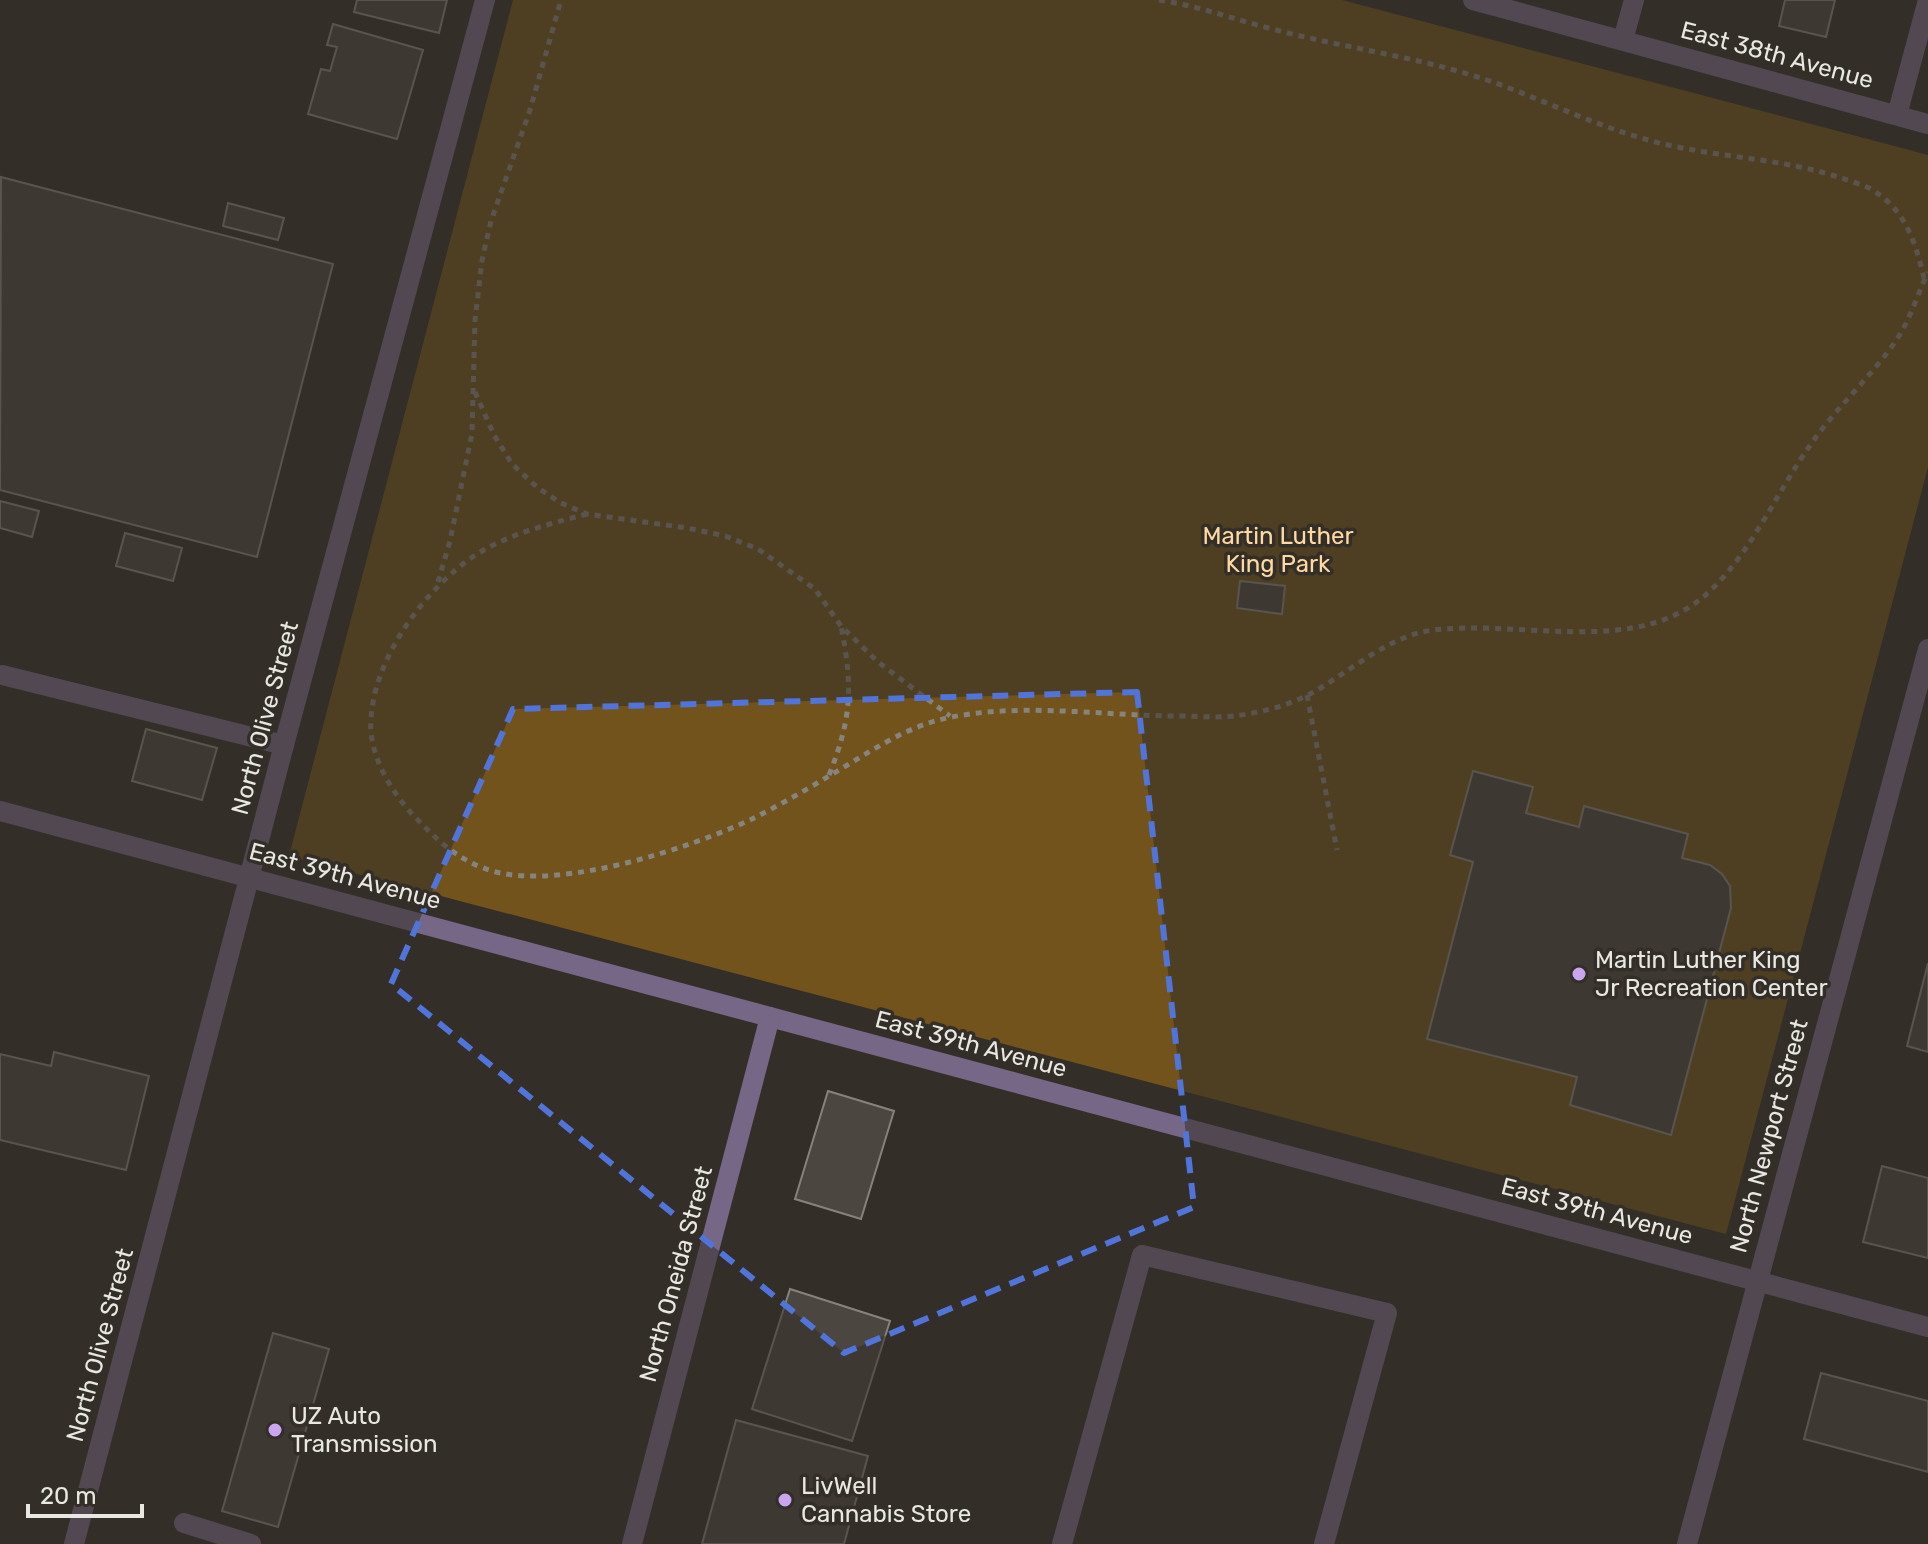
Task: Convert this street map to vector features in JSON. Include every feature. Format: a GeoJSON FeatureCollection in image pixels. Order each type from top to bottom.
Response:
{"type":"FeatureCollection","features":[{"type":"Feature","properties":{"kind":"street","name":"North Olive Street"},"geometry":{"type":"LineString","coordinates":[[74,1544],[284,745],[485,0]]}},
{"type":"Feature","properties":{"kind":"street","name":"East 38th Avenue"},"geometry":{"type":"LineString","coordinates":[[1473,0],[1928,124]]}},
{"type":"Feature","properties":{"kind":"street"},"geometry":{"type":"LineString","coordinates":[[1623,40],[1634,0]]}},
{"type":"Feature","properties":{"kind":"street"},"geometry":{"type":"LineString","coordinates":[[1897,115],[1928,0]]}},
{"type":"Feature","properties":{"kind":"street","name":"North Newport Street"},"geometry":{"type":"LineString","coordinates":[[1687,1544],[1928,649]]}},
{"type":"Feature","properties":{"kind":"street"},"geometry":{"type":"LineString","coordinates":[[2,675],[284,745]]}},
{"type":"Feature","properties":{"kind":"street","name":"East 39th Avenue"},"geometry":{"type":"LineString","coordinates":[[0,811],[1928,1327]]}},
{"type":"Feature","properties":{"kind":"street","name":"North Oneida Street"},"geometry":{"type":"LineString","coordinates":[[632,1544],[770,1017]]}},
{"type":"Feature","properties":{"kind":"street"},"geometry":{"type":"LineString","coordinates":[[1062,1544],[1142,1255],[1387,1313],[1324,1544]]}},
{"type":"Feature","properties":{"kind":"street"},"geometry":{"type":"LineString","coordinates":[[184,1523],[251,1544]]}},
{"type":"Feature","properties":{"kind":"path"},"geometry":{"type":"LineString","coordinates":[[437,584],[450,541],[467,461],[475,392],[475,320],[482,260],[491,221],[530,110],[561,0]]}},
{"type":"Feature","properties":{"kind":"path"},"geometry":{"type":"LineString","coordinates":[[587,514],[516,535],[477,554],[437,584],[412,617],[389,658],[376,692],[370,723],[376,756],[399,800],[446,848],[473,865],[501,873],[542,877],[589,870],[664,852],[750,819],[902,734],[951,717],[1017,711],[1232,717],[1285,705],[1397,641],[1424,631],[1489,628],[1598,631],[1638,627],[1668,619],[1696,603],[1743,550],[1811,444],[1898,338],[1926,275],[1905,220],[1889,202],[1868,188],[1792,164],[1676,148],[1639,138],[1500,85],[1442,67],[1276,30],[1194,5],[1159,0]]}},
{"type":"Feature","properties":{"kind":"path"},"geometry":{"type":"LineString","coordinates":[[475,392],[494,435],[512,464],[538,488],[561,503],[587,514],[687,528],[725,536],[758,549],[815,589],[841,626],[878,662],[951,717]]}},
{"type":"Feature","properties":{"kind":"path"},"geometry":{"type":"LineString","coordinates":[[829,776],[847,721],[850,692],[849,665],[841,626]]}},
{"type":"Feature","properties":{"kind":"path"},"geometry":{"type":"LineString","coordinates":[[1307,695],[1337,850]]}},
{"type":"Feature","properties":{"kind":"highlighted area"},"geometry":{"type":"Polygon","coordinates":[[[1137,692],[1194,1207],[844,1353],[391,984],[513,709],[1137,692]]]}},
{"type":"Feature","properties":{"kind":"green space","name":"Martin Luther King Park"},"geometry":{"type":"Polygon","coordinates":[[[513,0],[1342,0],[1928,155],[1928,467],[1726,1234],[289,856],[513,0]]]}},
{"type":"Feature","properties":{"kind":"building"},"geometry":{"type":"Polygon","coordinates":[[[357,0],[447,0],[439,33],[354,12],[357,0]]]}},
{"type":"Feature","properties":{"kind":"building"},"geometry":{"type":"Polygon","coordinates":[[[1785,0],[1835,0],[1826,37],[1779,26],[1785,0]]]}},
{"type":"Feature","properties":{"kind":"building"},"geometry":{"type":"Polygon","coordinates":[[[333,24],[423,50],[397,139],[308,114],[321,69],[330,71],[337,47],[327,45],[333,24]]]}},
{"type":"Feature","properties":{"kind":"building"},"geometry":{"type":"Polygon","coordinates":[[[1,177],[333,264],[257,557],[0,490],[1,177]]]}},
{"type":"Feature","properties":{"kind":"building"},"geometry":{"type":"Polygon","coordinates":[[[228,203],[284,218],[278,240],[223,226],[228,203]]]}},
{"type":"Feature","properties":{"kind":"building"},"geometry":{"type":"Polygon","coordinates":[[[0,501],[39,511],[32,537],[0,528],[0,501]]]}},
{"type":"Feature","properties":{"kind":"building"},"geometry":{"type":"Polygon","coordinates":[[[125,533],[182,548],[173,581],[116,566],[125,533]]]}},
{"type":"Feature","properties":{"kind":"building"},"geometry":{"type":"Polygon","coordinates":[[[1240,581],[1285,586],[1282,614],[1237,608],[1240,581]]]}},
{"type":"Feature","properties":{"kind":"building"},"geometry":{"type":"Polygon","coordinates":[[[146,729],[217,748],[202,800],[132,781],[146,729]]]}},
{"type":"Feature","properties":{"kind":"building","name":"Martin Luther King Jr Recreation Center"},"geometry":{"type":"Polygon","coordinates":[[[1473,771],[1533,787],[1526,813],[1579,827],[1584,806],[1688,834],[1682,858],[1710,865],[1722,874],[1730,886],[1731,908],[1671,1135],[1570,1105],[1577,1077],[1427,1039],[1473,862],[1450,855],[1473,771]]]}},
{"type":"Feature","properties":{"kind":"building"},"geometry":{"type":"Polygon","coordinates":[[[1928,963],[1928,1052],[1907,1046],[1928,963]]]}},
{"type":"Feature","properties":{"kind":"building"},"geometry":{"type":"Polygon","coordinates":[[[54,1052],[149,1076],[126,1170],[0,1140],[0,1054],[51,1066],[54,1052]]]}},
{"type":"Feature","properties":{"kind":"building"},"geometry":{"type":"Polygon","coordinates":[[[828,1091],[894,1111],[861,1219],[795,1199],[828,1091]]]}},
{"type":"Feature","properties":{"kind":"building"},"geometry":{"type":"Polygon","coordinates":[[[1882,1166],[1928,1178],[1928,1258],[1863,1242],[1882,1166]]]}},
{"type":"Feature","properties":{"kind":"building"},"geometry":{"type":"Polygon","coordinates":[[[790,1289],[890,1321],[852,1441],[752,1409],[790,1289]]]}},
{"type":"Feature","properties":{"kind":"building","name":"UZ Auto Transmission"},"geometry":{"type":"Polygon","coordinates":[[[273,1333],[329,1349],[278,1527],[222,1511],[273,1333]]]}},
{"type":"Feature","properties":{"kind":"building"},"geometry":{"type":"Polygon","coordinates":[[[1821,1373],[1928,1401],[1928,1472],[1804,1439],[1821,1373]]]}},
{"type":"Feature","properties":{"kind":"building","name":"LivWell Cannabis Store"},"geometry":{"type":"Polygon","coordinates":[[[736,1420],[868,1456],[844,1544],[702,1544],[736,1420]]]}},
{"type":"Feature","properties":{"kind":"place","name":"Martin Luther King Jr Recreation Center"},"geometry":{"type":"Point","coordinates":[1579,974]}},
{"type":"Feature","properties":{"kind":"place","name":"UZ Auto Transmission"},"geometry":{"type":"Point","coordinates":[275,1430]}},
{"type":"Feature","properties":{"kind":"place","name":"LivWell Cannabis Store"},"geometry":{"type":"Point","coordinates":[785,1500]}}]}
